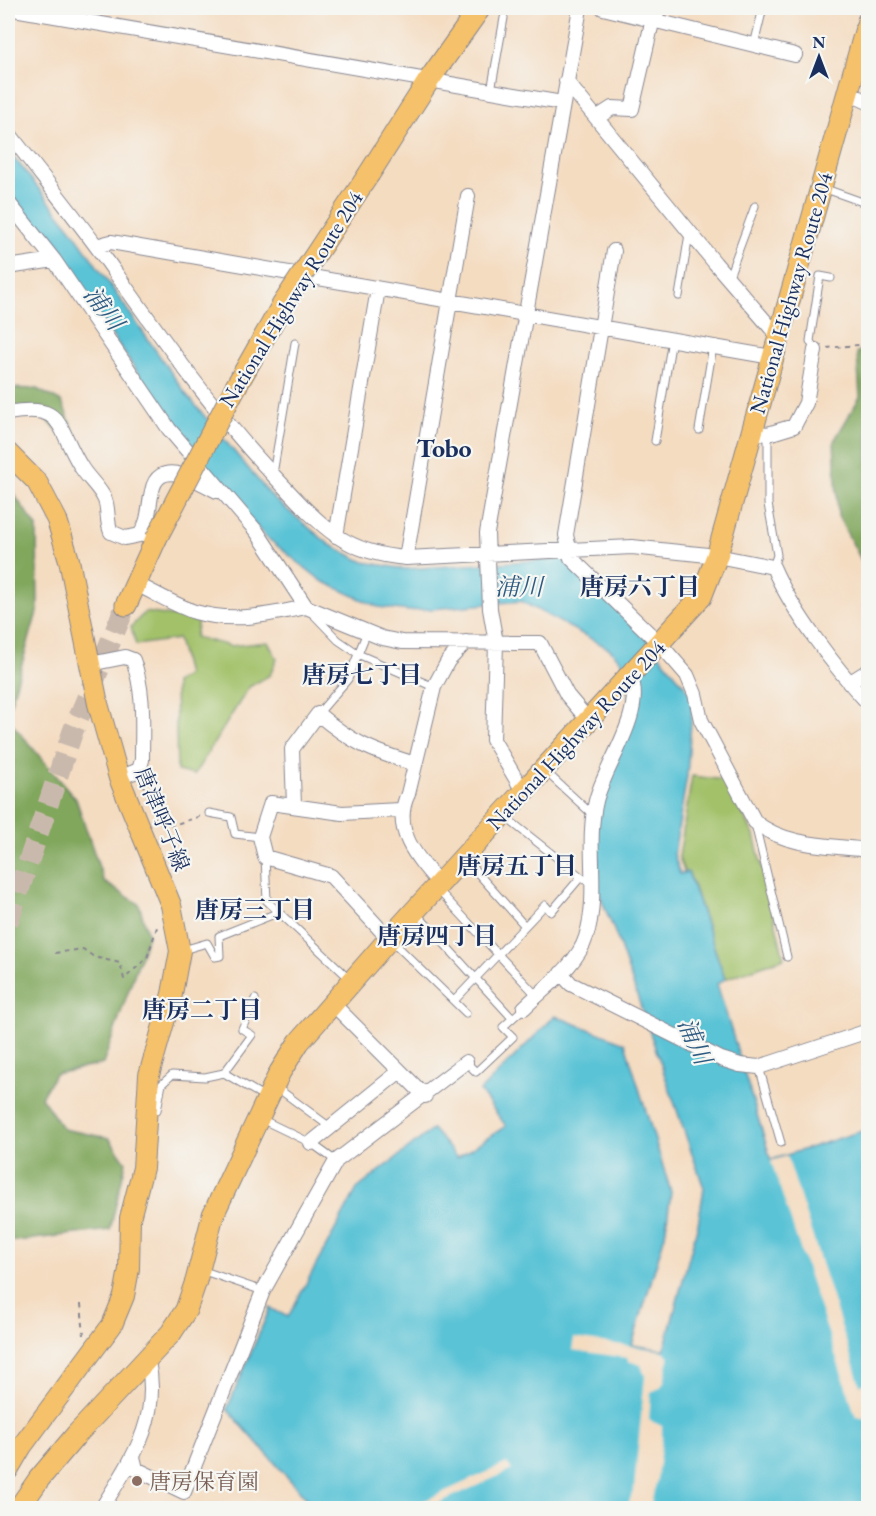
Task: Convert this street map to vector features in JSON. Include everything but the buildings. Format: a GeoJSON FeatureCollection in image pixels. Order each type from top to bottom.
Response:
{"type":"FeatureCollection","features":[{"type":"Feature","properties":{"kind":"highway","name":"National Highway Route 204"},"geometry":{"type":"LineString","coordinates":[[126,605],[156,539],[234,390],[283,304],[429,80],[480,8]]}},
{"type":"Feature","properties":{"kind":"highway","name":"National Highway Route 204"},"geometry":{"type":"LineString","coordinates":[[19,1509],[39,1479],[77,1434],[148,1361],[171,1334],[186,1310],[213,1215],[287,1058],[414,911],[701,597],[760,433],[772,357],[868,21]]}},
{"type":"Feature","properties":{"kind":"main road","name":"唐津呼子線"},"geometry":{"type":"LineString","coordinates":[[8,453],[37,482],[57,520],[69,560],[90,664],[119,778],[171,905],[180,951],[172,994],[149,1075],[143,1168],[130,1218],[129,1269],[124,1296],[112,1325],[22,1446],[8,1470]]}},
{"type":"Feature","properties":{"kind":"street"},"geometry":{"type":"LineString","coordinates":[[8,8],[562,103]]}},
{"type":"Feature","properties":{"kind":"street"},"geometry":{"type":"LineString","coordinates":[[523,791],[493,740],[496,644],[490,609],[487,533],[580,8]]}},
{"type":"Feature","properties":{"kind":"street"},"geometry":{"type":"LineString","coordinates":[[603,8],[657,14],[754,45],[795,55]]}},
{"type":"Feature","properties":{"kind":"street"},"geometry":{"type":"LineString","coordinates":[[598,117],[612,108],[632,109],[657,14]]}},
{"type":"Feature","properties":{"kind":"street"},"geometry":{"type":"LineString","coordinates":[[566,81],[598,117],[728,279],[778,336]]}},
{"type":"Feature","properties":{"kind":"street"},"geometry":{"type":"LineString","coordinates":[[848,93],[868,102]]}},
{"type":"Feature","properties":{"kind":"street"},"geometry":{"type":"LineString","coordinates":[[8,132],[96,246],[194,384],[273,475],[336,536],[357,548],[388,557],[632,547],[717,556],[773,567],[780,582],[849,683],[868,703]]}},
{"type":"Feature","properties":{"kind":"street"},"geometry":{"type":"LineString","coordinates":[[406,558],[468,196]]}},
{"type":"Feature","properties":{"kind":"street"},"geometry":{"type":"LineString","coordinates":[[8,202],[54,261],[169,429],[222,494],[257,532],[306,607]]}},
{"type":"Feature","properties":{"kind":"street"},"geometry":{"type":"LineString","coordinates":[[96,246],[111,242],[772,357]]}},
{"type":"Feature","properties":{"kind":"street"},"geometry":{"type":"LineString","coordinates":[[614,250],[566,535],[571,558],[660,644],[687,675],[695,694],[700,720],[754,822],[770,834],[789,841],[868,850]]}},
{"type":"Feature","properties":{"kind":"street"},"geometry":{"type":"LineString","coordinates":[[8,267],[54,261]]}},
{"type":"Feature","properties":{"kind":"street"},"geometry":{"type":"LineString","coordinates":[[336,536],[378,288]]}},
{"type":"Feature","properties":{"kind":"street"},"geometry":{"type":"LineString","coordinates":[[760,433],[794,426],[806,403],[815,350]]}},
{"type":"Feature","properties":{"kind":"street"},"geometry":{"type":"LineString","coordinates":[[8,413],[40,410],[48,412],[60,424],[80,466],[105,500],[106,520],[111,532],[125,538],[140,535],[148,522],[152,488],[162,476],[178,472],[222,494]]}},
{"type":"Feature","properties":{"kind":"street"},"geometry":{"type":"LineString","coordinates":[[136,584],[193,611],[219,617],[260,617],[306,607],[367,632],[402,642],[540,643],[567,694],[589,721]]}},
{"type":"Feature","properties":{"kind":"street"},"geometry":{"type":"LineString","coordinates":[[440,883],[415,853],[406,838],[400,810],[408,794],[434,687],[448,661],[466,642]]}},
{"type":"Feature","properties":{"kind":"street"},"geometry":{"type":"LineString","coordinates":[[90,664],[125,657],[133,660],[142,695],[142,760],[139,770],[119,778]]}},
{"type":"Feature","properties":{"kind":"street"},"geometry":{"type":"LineString","coordinates":[[849,683],[868,671]]}},
{"type":"Feature","properties":{"kind":"street"},"geometry":{"type":"LineString","coordinates":[[524,1008],[578,956],[586,937],[592,911],[587,881],[596,800],[630,718],[634,683],[630,676]]}},
{"type":"Feature","properties":{"kind":"street"},"geometry":{"type":"LineString","coordinates":[[294,805],[292,749],[318,714],[344,736],[368,749],[415,764]]}},
{"type":"Feature","properties":{"kind":"street"},"geometry":{"type":"LineString","coordinates":[[389,939],[331,876],[265,857],[260,837],[271,803],[342,813],[400,810]]}},
{"type":"Feature","properties":{"kind":"street"},"geometry":{"type":"LineString","coordinates":[[561,973],[571,984],[721,1059],[740,1065],[759,1067],[868,1031]]}},
{"type":"Feature","properties":{"kind":"street"},"geometry":{"type":"LineString","coordinates":[[333,1004],[425,1096]]}},
{"type":"Feature","properties":{"kind":"street"},"geometry":{"type":"LineString","coordinates":[[133,1457],[136,1469],[184,1492],[263,1291],[336,1161],[425,1096],[466,1062]]}},
{"type":"Feature","properties":{"kind":"street"},"geometry":{"type":"LineString","coordinates":[[311,1143],[400,1071]]}},
{"type":"Feature","properties":{"kind":"street"},"geometry":{"type":"LineString","coordinates":[[102,1509],[146,1430],[151,1376],[148,1361]]}},
{"type":"Feature","properties":{"kind":"lane"},"geometry":{"type":"LineString","coordinates":[[754,45],[763,8]]}},
{"type":"Feature","properties":{"kind":"lane"},"geometry":{"type":"LineString","coordinates":[[491,91],[504,18]]}},
{"type":"Feature","properties":{"kind":"lane"},"geometry":{"type":"LineString","coordinates":[[821,188],[868,204]]}},
{"type":"Feature","properties":{"kind":"lane"},"geometry":{"type":"LineString","coordinates":[[728,279],[755,206]]}},
{"type":"Feature","properties":{"kind":"lane"},"geometry":{"type":"LineString","coordinates":[[679,296],[689,231]]}},
{"type":"Feature","properties":{"kind":"lane"},"geometry":{"type":"LineString","coordinates":[[815,350],[810,341],[820,276],[831,278]]}},
{"type":"Feature","properties":{"kind":"lane"},"geometry":{"type":"LineString","coordinates":[[655,441],[672,339]]}},
{"type":"Feature","properties":{"kind":"lane"},"geometry":{"type":"LineString","coordinates":[[273,475],[295,343]]}},
{"type":"Feature","properties":{"kind":"lane"},"geometry":{"type":"LineString","coordinates":[[699,430],[713,346]]}},
{"type":"Feature","properties":{"kind":"lane"},"geometry":{"type":"LineString","coordinates":[[760,433],[768,504],[777,555],[773,567]]}},
{"type":"Feature","properties":{"kind":"lane"},"geometry":{"type":"LineString","coordinates":[[306,607],[338,640],[360,655],[434,687]]}},
{"type":"Feature","properties":{"kind":"lane"},"geometry":{"type":"LineString","coordinates":[[318,714],[348,679],[360,655],[367,632]]}},
{"type":"Feature","properties":{"kind":"lane"},"geometry":{"type":"LineString","coordinates":[[544,769],[594,816]]}},
{"type":"Feature","properties":{"kind":"lane"},"geometry":{"type":"LineString","coordinates":[[209,813],[231,817],[235,834],[260,837]]}},
{"type":"Feature","properties":{"kind":"lane"},"geometry":{"type":"LineString","coordinates":[[453,1001],[544,905],[551,912],[587,881],[502,814]]}},
{"type":"Feature","properties":{"kind":"lane"},"geometry":{"type":"LineString","coordinates":[[754,822],[787,957]]}},
{"type":"Feature","properties":{"kind":"lane"},"geometry":{"type":"LineString","coordinates":[[265,857],[267,901],[277,913],[353,981]]}},
{"type":"Feature","properties":{"kind":"lane"},"geometry":{"type":"LineString","coordinates":[[464,857],[525,926]]}},
{"type":"Feature","properties":{"kind":"lane"},"geometry":{"type":"LineString","coordinates":[[440,883],[441,893],[537,996]]}},
{"type":"Feature","properties":{"kind":"lane"},"geometry":{"type":"LineString","coordinates":[[414,911],[512,1018]]}},
{"type":"Feature","properties":{"kind":"lane"},"geometry":{"type":"LineString","coordinates":[[180,951],[207,943],[215,957],[220,956],[219,936],[277,913]]}},
{"type":"Feature","properties":{"kind":"lane"},"geometry":{"type":"LineString","coordinates":[[389,939],[466,1013]]}},
{"type":"Feature","properties":{"kind":"lane"},"geometry":{"type":"LineString","coordinates":[[147,1113],[157,1110],[162,1084],[172,1075],[205,1077],[224,1072],[252,1035],[242,1029],[255,999]]}},
{"type":"Feature","properties":{"kind":"lane"},"geometry":{"type":"LineString","coordinates":[[466,1062],[476,1072],[513,1037],[503,1027],[524,1008]]}},
{"type":"Feature","properties":{"kind":"lane"},"geometry":{"type":"LineString","coordinates":[[759,1067],[782,1143]]}},
{"type":"Feature","properties":{"kind":"lane"},"geometry":{"type":"LineString","coordinates":[[224,1072],[267,1101],[311,1143],[336,1161]]}},
{"type":"Feature","properties":{"kind":"lane"},"geometry":{"type":"LineString","coordinates":[[267,1101],[330,1127]]}},
{"type":"Feature","properties":{"kind":"lane"},"geometry":{"type":"LineString","coordinates":[[199,1269],[263,1291]]}},
{"type":"Feature","properties":{"kind":"path"},"geometry":{"type":"LineString","coordinates":[[815,350],[868,344]]}},
{"type":"Feature","properties":{"kind":"path"},"geometry":{"type":"LineString","coordinates":[[139,770],[157,822],[172,825],[209,813]]}},
{"type":"Feature","properties":{"kind":"path"},"geometry":{"type":"LineString","coordinates":[[55,953],[83,949],[94,957],[120,963],[124,979],[147,958],[163,910],[171,905]]}},
{"type":"Feature","properties":{"kind":"green space"},"geometry":{"type":"Polygon","coordinates":[[[868,348],[868,573],[838,516],[834,441],[860,397],[857,352],[868,348]]]}},
{"type":"Feature","properties":{"kind":"green space"},"geometry":{"type":"Polygon","coordinates":[[[8,388],[37,389],[62,402],[75,434],[62,435],[42,415],[8,412],[8,388]]]}},
{"type":"Feature","properties":{"kind":"green space"},"geometry":{"type":"Polygon","coordinates":[[[8,486],[37,527],[38,609],[8,712],[8,486]]]}},
{"type":"Feature","properties":{"kind":"green space"},"geometry":{"type":"Polygon","coordinates":[[[145,612],[198,620],[195,637],[230,646],[268,642],[277,659],[270,675],[249,687],[194,775],[177,771],[175,683],[187,675],[178,639],[136,645],[131,627],[145,612]]]}},
{"type":"Feature","properties":{"kind":"green space"},"geometry":{"type":"Polygon","coordinates":[[[8,719],[76,799],[104,882],[139,904],[148,935],[103,1064],[55,1074],[41,1097],[63,1129],[109,1138],[126,1162],[110,1230],[8,1242],[8,719]]]}},
{"type":"Feature","properties":{"kind":"green space"},"geometry":{"type":"Polygon","coordinates":[[[692,776],[725,780],[754,835],[784,958],[725,979],[689,873],[685,874],[679,857],[692,776]]]}},
{"type":"Feature","properties":{"kind":"water","name":"浦川"},"geometry":{"type":"Polygon","coordinates":[[[8,150],[72,230],[186,394],[273,498],[330,545],[364,562],[405,569],[564,559],[645,637],[693,696],[687,776],[674,854],[680,874],[688,872],[725,979],[717,984],[771,1160],[868,1129],[868,1508],[315,1508],[227,1409],[270,1308],[288,1317],[357,1189],[433,1129],[457,1158],[506,1126],[480,1091],[555,1016],[625,1043],[671,1192],[665,1235],[632,1345],[664,1350],[698,1224],[704,1188],[616,935],[598,891],[597,801],[632,720],[628,669],[610,649],[521,601],[409,611],[378,607],[322,581],[266,537],[210,477],[57,256],[8,191],[8,150]]]}},
{"type":"Feature","properties":{"kind":"pier"},"geometry":{"type":"Polygon","coordinates":[[[787,1156],[860,1385],[868,1383],[868,1419],[856,1417],[771,1161],[787,1156]]]}},
{"type":"Feature","properties":{"kind":"pier"},"geometry":{"type":"Polygon","coordinates":[[[574,1338],[664,1351],[669,1358],[664,1382],[660,1388],[651,1392],[649,1420],[662,1426],[662,1438],[657,1479],[650,1508],[627,1508],[634,1488],[645,1376],[641,1365],[628,1361],[628,1358],[572,1350],[574,1338]]]}},
{"type":"Feature","properties":{"kind":"pier"},"geometry":{"type":"Polygon","coordinates":[[[507,1463],[512,1470],[427,1508],[378,1508],[415,1505],[507,1463]]]}},
{"type":"Feature","properties":{"kind":"tunnel"},"geometry":{"type":"LineString","coordinates":[[8,922],[73,731],[126,605]]}},
{"type":"Feature","properties":{"kind":"place","name":"唐房保育園"},"geometry":{"type":"Point","coordinates":[137,1481]}},
{"type":"Feature","properties":{"kind":"district","name":"Tobo"},"geometry":{"type":"Point","coordinates":[444,448]}},
{"type":"Feature","properties":{"kind":"district","name":"唐房六丁目"},"geometry":{"type":"Point","coordinates":[640,586]}},
{"type":"Feature","properties":{"kind":"district","name":"唐房七丁目"},"geometry":{"type":"Point","coordinates":[362,674]}},
{"type":"Feature","properties":{"kind":"district","name":"唐房五丁目"},"geometry":{"type":"Point","coordinates":[517,865]}},
{"type":"Feature","properties":{"kind":"district","name":"唐房三丁目"},"geometry":{"type":"Point","coordinates":[255,909]}},
{"type":"Feature","properties":{"kind":"district","name":"唐房四丁目"},"geometry":{"type":"Point","coordinates":[437,935]}},
{"type":"Feature","properties":{"kind":"district","name":"唐房二丁目"},"geometry":{"type":"Point","coordinates":[202,1009]}}]}
